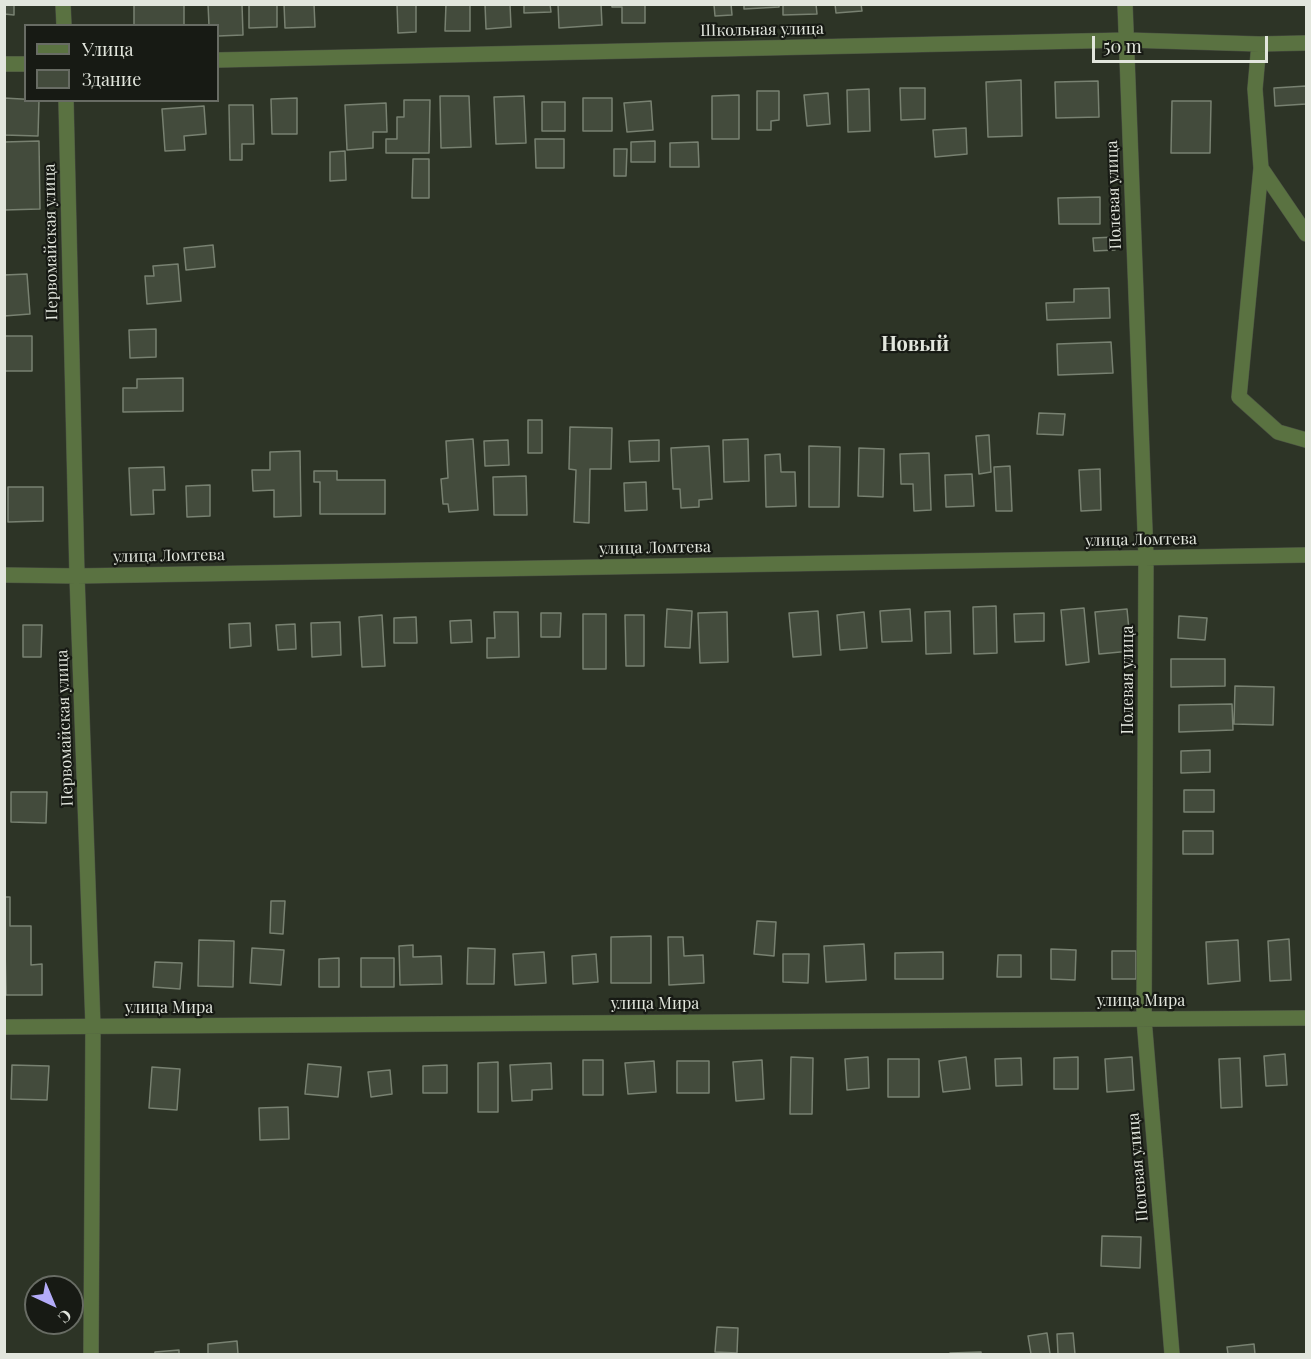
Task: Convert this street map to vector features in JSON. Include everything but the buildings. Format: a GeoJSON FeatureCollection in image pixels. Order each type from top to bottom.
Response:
{"type":"FeatureCollection","features":[{"type":"Feature","properties":{"kind":"street"},"geometry":{"type":"LineString","coordinates":[[63,4],[64,24]]}},
{"type":"Feature","properties":{"kind":"street","name":"Полевая улица"},"geometry":{"type":"LineString","coordinates":[[1125,4],[1146,557],[1144,1019],[1172,1354]]}},
{"type":"Feature","properties":{"kind":"street","name":"Школьная улица"},"geometry":{"type":"LineString","coordinates":[[219,60],[1126,40],[1306,43]]}},
{"type":"Feature","properties":{"kind":"street"},"geometry":{"type":"LineString","coordinates":[[1259,44],[1255,89],[1262,168],[1239,397],[1278,432],[1306,440]]}},
{"type":"Feature","properties":{"kind":"street"},"geometry":{"type":"LineString","coordinates":[[4,64],[24,64]]}},
{"type":"Feature","properties":{"kind":"street","name":"Первомайская улица"},"geometry":{"type":"LineString","coordinates":[[66,102],[77,576],[93,1026],[91,1354]]}},
{"type":"Feature","properties":{"kind":"street"},"geometry":{"type":"LineString","coordinates":[[1262,168],[1306,234]]}},
{"type":"Feature","properties":{"kind":"street","name":"улица Ломтева"},"geometry":{"type":"LineString","coordinates":[[4,575],[77,576],[1306,555]]}},
{"type":"Feature","properties":{"kind":"street","name":"улица Мира"},"geometry":{"type":"LineString","coordinates":[[4,1027],[1306,1018]]}},
{"type":"Feature","properties":{"kind":"district","name":"Новый"},"geometry":{"type":"Point","coordinates":[915,345]}}]}
